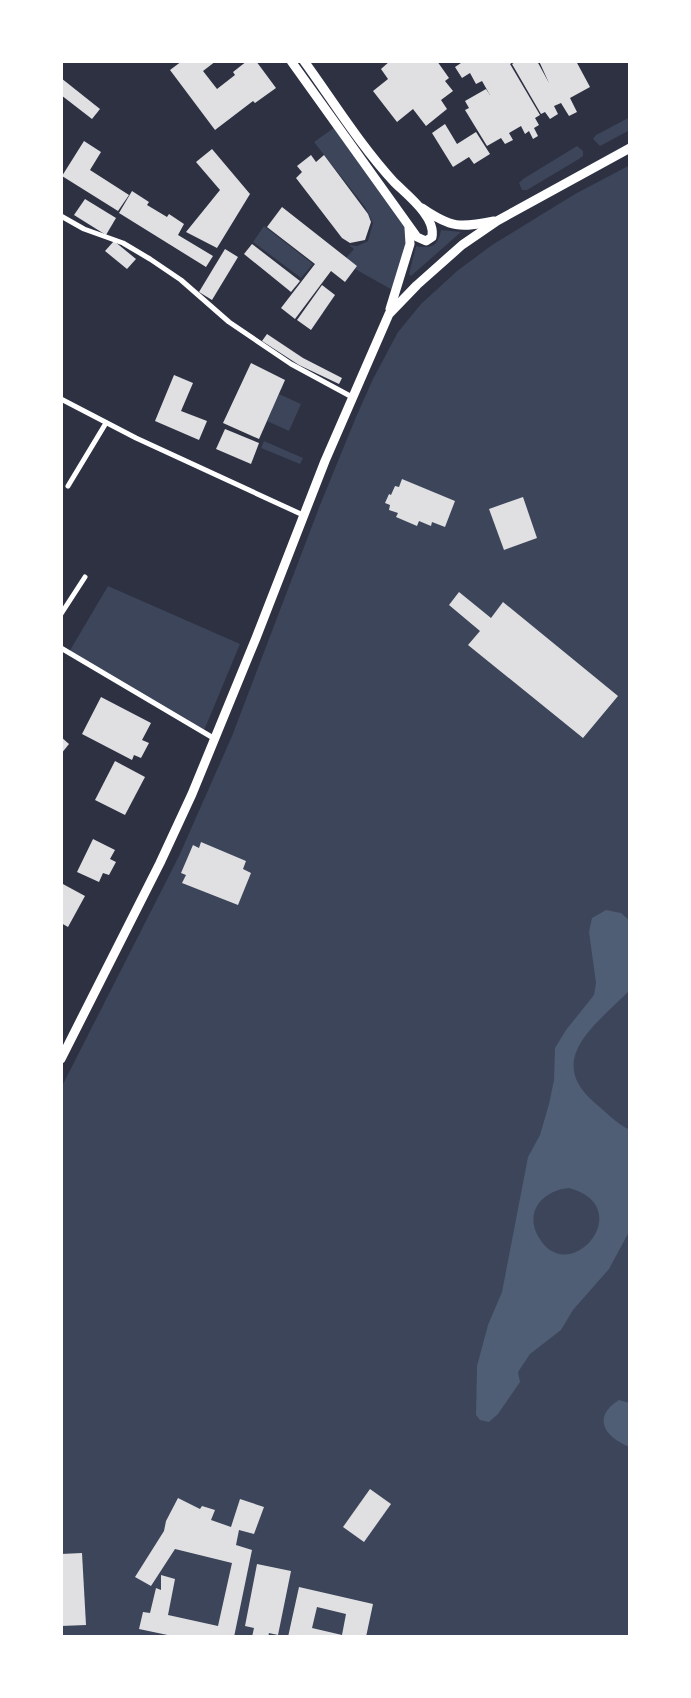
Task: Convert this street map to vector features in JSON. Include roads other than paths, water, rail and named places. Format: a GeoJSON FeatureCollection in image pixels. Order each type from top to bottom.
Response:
{"type":"FeatureCollection","features":[{"type":"Feature","properties":{"kind":"main road"},"geometry":{"type":"LineString","coordinates":[[291,61],[408,226],[422,240],[426,241],[432,237],[431,225],[418,205],[375,159],[304,61]]}},
{"type":"Feature","properties":{"kind":"main road"},"geometry":{"type":"LineString","coordinates":[[389,314],[462,245],[497,221],[630,148]]}},
{"type":"Feature","properties":{"kind":"main road"},"geometry":{"type":"LineString","coordinates":[[418,205],[441,222],[453,225],[470,226],[497,221]]}},
{"type":"Feature","properties":{"kind":"main road"},"geometry":{"type":"LineString","coordinates":[[61,1059],[166,851],[215,739],[303,515],[389,314],[410,244],[408,226]]}},
{"type":"Feature","properties":{"kind":"street"},"geometry":{"type":"LineString","coordinates":[[61,216],[84,229],[123,243],[150,259],[181,280],[229,322],[291,364],[352,397]]}},
{"type":"Feature","properties":{"kind":"street"},"geometry":{"type":"LineString","coordinates":[[61,399],[106,424],[303,515]]}},
{"type":"Feature","properties":{"kind":"street"},"geometry":{"type":"LineString","coordinates":[[68,486],[106,424]]}},
{"type":"Feature","properties":{"kind":"street"},"geometry":{"type":"LineString","coordinates":[[61,614],[85,577]]}},
{"type":"Feature","properties":{"kind":"street"},"geometry":{"type":"LineString","coordinates":[[61,649],[215,739]]}}]}
